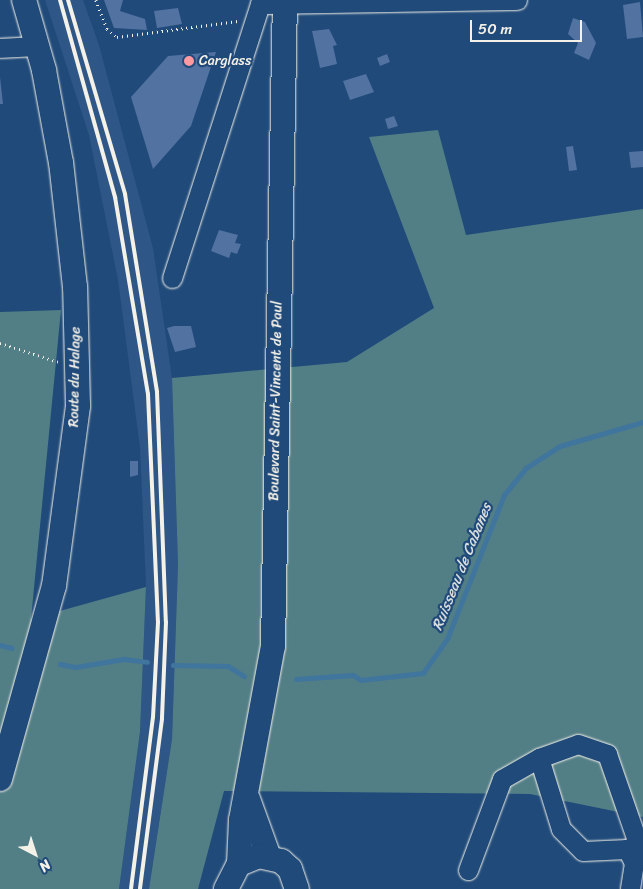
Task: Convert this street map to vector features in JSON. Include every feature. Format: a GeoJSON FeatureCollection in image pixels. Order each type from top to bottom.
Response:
{"type":"FeatureCollection","features":[{"type":"Feature","properties":{"kind":"main road","name":"Route du Halage"},"geometry":{"type":"LineString","coordinates":[[0,779],[54,586],[78,406],[75,287],[61,163],[37,46],[24,0]]}},
{"type":"Feature","properties":{"kind":"main road","name":"Boulevard Saint-Vincent de Paul"},"geometry":{"type":"LineString","coordinates":[[239,864],[241,820],[248,799],[273,646],[285,2]]}},
{"type":"Feature","properties":{"kind":"main road","name":"Boulevard Saint-Vincent de Paul"},"geometry":{"type":"LineString","coordinates":[[248,799],[269,857]]}},
{"type":"Feature","properties":{"kind":"main road"},"geometry":{"type":"LineString","coordinates":[[226,889],[239,864],[269,857],[290,869],[297,889]]}},
{"type":"Feature","properties":{"kind":"street"},"geometry":{"type":"LineString","coordinates":[[172,278],[260,4],[285,2],[517,0]]}},
{"type":"Feature","properties":{"kind":"street"},"geometry":{"type":"LineString","coordinates":[[0,48],[37,46]]}},
{"type":"Feature","properties":{"kind":"street"},"geometry":{"type":"LineString","coordinates":[[468,870],[502,778],[539,758],[578,744],[607,754],[637,850],[630,889]]}},
{"type":"Feature","properties":{"kind":"street"},"geometry":{"type":"LineString","coordinates":[[539,758],[561,829],[584,851],[637,850]]}},
{"type":"Feature","properties":{"kind":"street"},"geometry":{"type":"LineString","coordinates":[[640,889],[643,876]]}},
{"type":"Feature","properties":{"kind":"path"},"geometry":{"type":"LineString","coordinates":[[96,0],[107,29],[117,37],[255,18]]}},
{"type":"Feature","properties":{"kind":"path"},"geometry":{"type":"LineString","coordinates":[[0,343],[77,368]]}},
{"type":"Feature","properties":{"kind":"shaded area"},"geometry":{"type":"Polygon","coordinates":[[[45,0],[83,0],[99,45],[153,248],[172,378],[178,565],[172,739],[149,889],[119,889],[140,732],[146,587],[140,448],[118,280],[89,135],[45,0]]]}},
{"type":"Feature","properties":{"kind":"green space"},"geometry":{"type":"Polygon","coordinates":[[[438,130],[466,235],[643,209],[643,817],[530,794],[224,791],[198,889],[149,889],[172,739],[178,565],[172,378],[347,362],[434,308],[369,137],[438,130]]]}},
{"type":"Feature","properties":{"kind":"green space"},"geometry":{"type":"Polygon","coordinates":[[[61,310],[31,619],[146,587],[140,732],[119,889],[0,889],[0,312],[61,310]]]}},
{"type":"Feature","properties":{"kind":"building"},"geometry":{"type":"Polygon","coordinates":[[[104,0],[123,0],[120,11],[145,19],[147,30],[114,28],[104,0]]]}},
{"type":"Feature","properties":{"kind":"building"},"geometry":{"type":"Polygon","coordinates":[[[640,2],[643,37],[627,39],[623,5],[640,2]]]}},
{"type":"Feature","properties":{"kind":"building"},"geometry":{"type":"Polygon","coordinates":[[[178,8],[182,24],[157,28],[154,11],[178,8]]]}},
{"type":"Feature","properties":{"kind":"building"},"geometry":{"type":"Polygon","coordinates":[[[573,18],[585,22],[596,43],[589,60],[574,53],[578,43],[568,34],[573,18]]]}},
{"type":"Feature","properties":{"kind":"building"},"geometry":{"type":"Polygon","coordinates":[[[329,29],[337,45],[333,46],[337,64],[320,68],[312,31],[329,29]]]}},
{"type":"Feature","properties":{"kind":"building"},"geometry":{"type":"Polygon","coordinates":[[[216,52],[191,126],[153,169],[131,97],[168,56],[216,52]]]}},
{"type":"Feature","properties":{"kind":"building"},"geometry":{"type":"Polygon","coordinates":[[[387,54],[390,62],[380,66],[377,58],[387,54]]]}},
{"type":"Feature","properties":{"kind":"building"},"geometry":{"type":"Polygon","coordinates":[[[366,74],[374,92],[350,100],[343,81],[366,74]]]}},
{"type":"Feature","properties":{"kind":"building"},"geometry":{"type":"Polygon","coordinates":[[[0,77],[3,104],[0,104],[0,77]]]}},
{"type":"Feature","properties":{"kind":"building"},"geometry":{"type":"Polygon","coordinates":[[[394,116],[398,126],[388,129],[385,119],[394,116]]]}},
{"type":"Feature","properties":{"kind":"building"},"geometry":{"type":"Polygon","coordinates":[[[573,146],[577,170],[569,171],[566,147],[573,146]]]}},
{"type":"Feature","properties":{"kind":"building"},"geometry":{"type":"Polygon","coordinates":[[[643,151],[643,167],[631,168],[629,152],[643,151]]]}},
{"type":"Feature","properties":{"kind":"building"},"geometry":{"type":"Polygon","coordinates":[[[219,230],[238,235],[235,243],[241,244],[237,254],[231,252],[229,258],[211,251],[219,230]]]}},
{"type":"Feature","properties":{"kind":"building"},"geometry":{"type":"Polygon","coordinates":[[[191,326],[196,347],[175,352],[167,328],[191,326]]]}},
{"type":"Feature","properties":{"kind":"building"},"geometry":{"type":"Polygon","coordinates":[[[130,461],[138,461],[138,475],[130,477],[130,461]]]}},
{"type":"Feature","properties":{"kind":"waterway","name":"Ruisseau de Cabanes"},"geometry":{"type":"LineString","coordinates":[[296,679],[353,675],[361,680],[423,673],[447,639],[504,495],[526,468],[560,446],[643,422]]}},
{"type":"Feature","properties":{"kind":"waterway","name":"Ruisseau de Cabanes"},"geometry":{"type":"LineString","coordinates":[[0,645],[12,648]]}},
{"type":"Feature","properties":{"kind":"waterway","name":"Ruisseau de Cabanes"},"geometry":{"type":"LineString","coordinates":[[60,664],[76,667],[124,659],[147,662]]}},
{"type":"Feature","properties":{"kind":"waterway","name":"Ruisseau de Cabanes"},"geometry":{"type":"LineString","coordinates":[[173,665],[228,666],[244,676]]}},
{"type":"Feature","properties":{"kind":"railway"},"geometry":{"type":"LineString","coordinates":[[60,0],[115,197],[148,394],[158,622],[153,717],[131,889]]}},
{"type":"Feature","properties":{"kind":"railway"},"geometry":{"type":"LineString","coordinates":[[68,0],[125,194],[157,392],[166,622],[162,719],[140,889]]}},
{"type":"Feature","properties":{"kind":"place","name":"Carglass"},"geometry":{"type":"Point","coordinates":[189,61]}}]}
